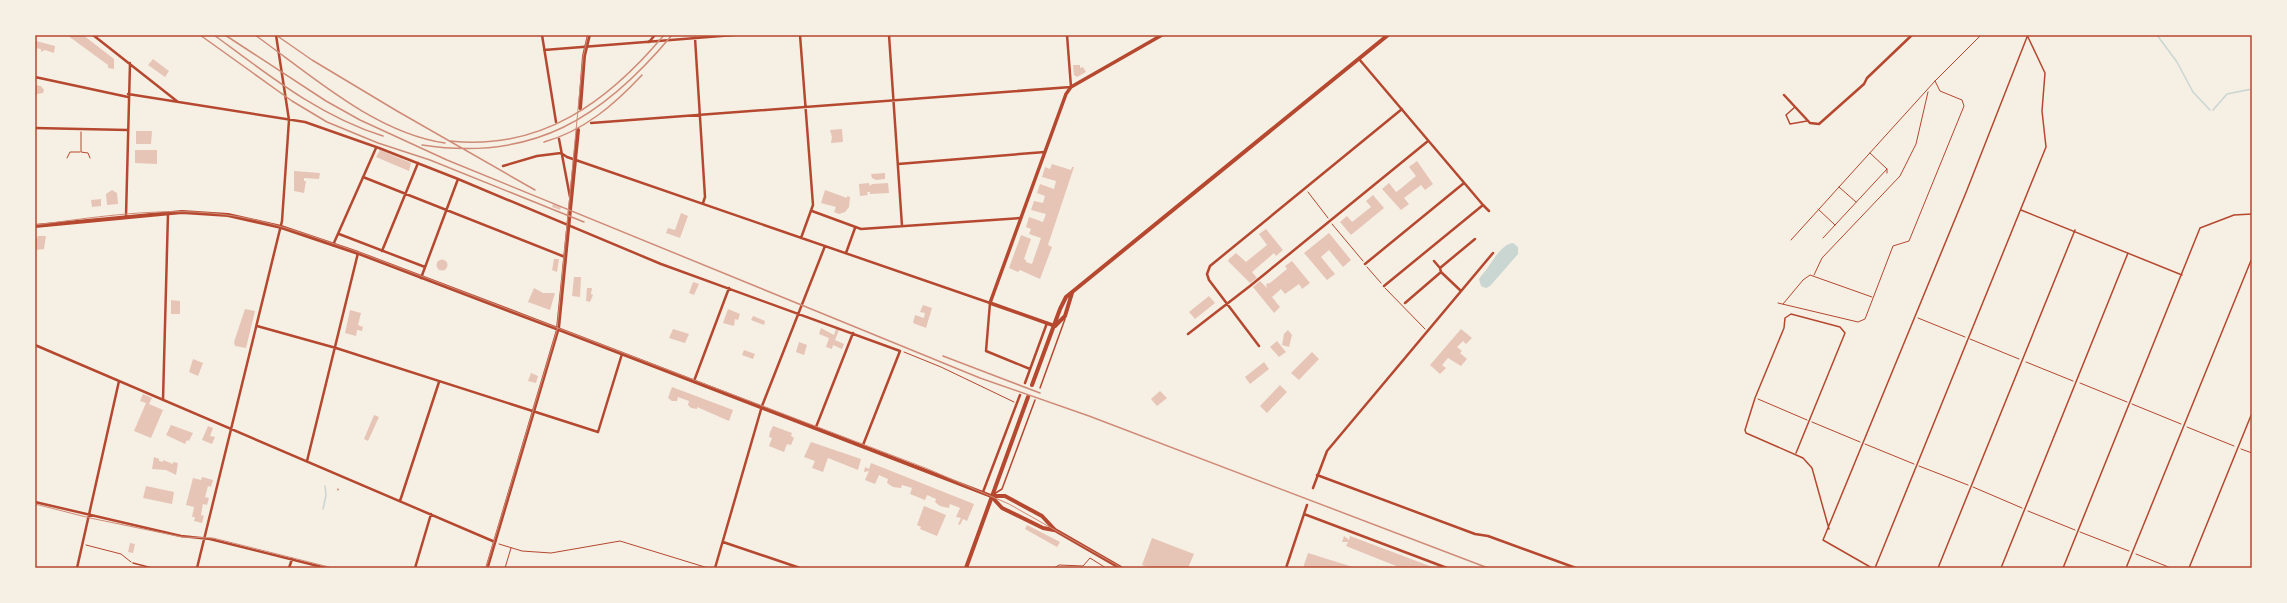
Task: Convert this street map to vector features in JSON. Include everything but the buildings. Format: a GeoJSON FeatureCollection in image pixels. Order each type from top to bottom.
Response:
{"type":"FeatureCollection","features":[{"type":"Feature","properties":{"kind":"main road"},"geometry":{"type":"LineString","coordinates":[[580,108],[586,45],[589,35]]}},
{"type":"Feature","properties":{"kind":"main road"},"geometry":{"type":"LineString","coordinates":[[1032,385],[1055,326],[1063,300],[1388,35]]}},
{"type":"Feature","properties":{"kind":"main road"},"geometry":{"type":"LineString","coordinates":[[558,329],[578,130]]}},
{"type":"Feature","properties":{"kind":"main road"},"geometry":{"type":"LineString","coordinates":[[35,226],[168,212],[228,215],[281,227],[358,253],[863,445],[983,492],[991,496],[1002,508],[1043,528],[1055,530]]}},
{"type":"Feature","properties":{"kind":"main road"},"geometry":{"type":"LineString","coordinates":[[1055,326],[1064,316],[1072,293]]}},
{"type":"Feature","properties":{"kind":"main road"},"geometry":{"type":"LineString","coordinates":[[966,568],[1028,398]]}},
{"type":"Feature","properties":{"kind":"main road"},"geometry":{"type":"LineString","coordinates":[[991,496],[1007,497],[1042,516],[1055,530],[1120,568]]}},
{"type":"Feature","properties":{"kind":"street"},"geometry":{"type":"LineString","coordinates":[[93,35],[178,102]]}},
{"type":"Feature","properties":{"kind":"street"},"geometry":{"type":"LineString","coordinates":[[197,568],[281,227],[289,120],[276,35]]}},
{"type":"Feature","properties":{"kind":"street"},"geometry":{"type":"LineString","coordinates":[[542,35],[556,122]]}},
{"type":"Feature","properties":{"kind":"street"},"geometry":{"type":"LineString","coordinates":[[649,42],[655,35]]}},
{"type":"Feature","properties":{"kind":"street"},"geometry":{"type":"LineString","coordinates":[[544,50],[586,45],[649,42],[734,35]]}},
{"type":"Feature","properties":{"kind":"street"},"geometry":{"type":"LineString","coordinates":[[800,35],[812,211],[801,238]]}},
{"type":"Feature","properties":{"kind":"street"},"geometry":{"type":"LineString","coordinates":[[889,35],[902,226]]}},
{"type":"Feature","properties":{"kind":"street"},"geometry":{"type":"LineString","coordinates":[[1030,369],[986,351],[990,303],[1066,94],[1071,87],[1067,35]]}},
{"type":"Feature","properties":{"kind":"street"},"geometry":{"type":"LineString","coordinates":[[591,123],[1071,87],[1119,61],[1162,35]]}},
{"type":"Feature","properties":{"kind":"street"},"geometry":{"type":"LineString","coordinates":[[1784,95],[1808,121],[1814,125],[1819,124],[1864,84],[1867,78],[1912,35]]}},
{"type":"Feature","properties":{"kind":"street"},"geometry":{"type":"LineString","coordinates":[[695,38],[705,197],[703,204]]}},
{"type":"Feature","properties":{"kind":"street"},"geometry":{"type":"LineString","coordinates":[[1359,59],[1489,211]]}},
{"type":"Feature","properties":{"kind":"street"},"geometry":{"type":"LineString","coordinates":[[126,216],[127,130],[130,63]]}},
{"type":"Feature","properties":{"kind":"street"},"geometry":{"type":"LineString","coordinates":[[35,77],[128,96],[178,102],[305,122],[418,163],[661,264],[900,351],[863,445]]}},
{"type":"Feature","properties":{"kind":"street"},"geometry":{"type":"LineString","coordinates":[[1259,346],[1214,288],[1207,274],[1210,266],[1402,109]]}},
{"type":"Feature","properties":{"kind":"street"},"geometry":{"type":"LineString","coordinates":[[35,128],[127,130]]}},
{"type":"Feature","properties":{"kind":"street"},"geometry":{"type":"LineString","coordinates":[[559,139],[571,202]]}},
{"type":"Feature","properties":{"kind":"street"},"geometry":{"type":"LineString","coordinates":[[1188,334],[1428,141]]}},
{"type":"Feature","properties":{"kind":"street"},"geometry":{"type":"LineString","coordinates":[[333,245],[376,148]]}},
{"type":"Feature","properties":{"kind":"street"},"geometry":{"type":"LineString","coordinates":[[898,164],[1045,152]]}},
{"type":"Feature","properties":{"kind":"street"},"geometry":{"type":"LineString","coordinates":[[503,166],[537,156],[561,153],[1055,326]]}},
{"type":"Feature","properties":{"kind":"street"},"geometry":{"type":"LineString","coordinates":[[382,251],[418,163]]}},
{"type":"Feature","properties":{"kind":"street"},"geometry":{"type":"LineString","coordinates":[[363,178],[566,257]]}},
{"type":"Feature","properties":{"kind":"street"},"geometry":{"type":"LineString","coordinates":[[421,278],[458,179]]}},
{"type":"Feature","properties":{"kind":"street"},"geometry":{"type":"LineString","coordinates":[[1365,264],[1464,183]]}},
{"type":"Feature","properties":{"kind":"street"},"geometry":{"type":"LineString","coordinates":[[1384,286],[1483,205]]}},
{"type":"Feature","properties":{"kind":"street"},"geometry":{"type":"LineString","coordinates":[[812,211],[855,228],[1021,218]]}},
{"type":"Feature","properties":{"kind":"street"},"geometry":{"type":"LineString","coordinates":[[164,400],[168,212]]}},
{"type":"Feature","properties":{"kind":"street"},"geometry":{"type":"LineString","coordinates":[[846,253],[855,228]]}},
{"type":"Feature","properties":{"kind":"street"},"geometry":{"type":"LineString","coordinates":[[339,234],[425,267]]}},
{"type":"Feature","properties":{"kind":"street"},"geometry":{"type":"LineString","coordinates":[[1440,268],[1475,239]]}},
{"type":"Feature","properties":{"kind":"street"},"geometry":{"type":"LineString","coordinates":[[714,568],[723,542],[762,406],[825,246]]}},
{"type":"Feature","properties":{"kind":"street"},"geometry":{"type":"LineString","coordinates":[[307,461],[336,348],[358,253]]}},
{"type":"Feature","properties":{"kind":"street"},"geometry":{"type":"LineString","coordinates":[[1313,488],[1327,451],[1493,253]]}},
{"type":"Feature","properties":{"kind":"street"},"geometry":{"type":"LineString","coordinates":[[1434,261],[1440,268],[1441,272],[1461,291]]}},
{"type":"Feature","properties":{"kind":"street"},"geometry":{"type":"LineString","coordinates":[[1405,303],[1441,272]]}},
{"type":"Feature","properties":{"kind":"street"},"geometry":{"type":"LineString","coordinates":[[694,381],[729,288]]}},
{"type":"Feature","properties":{"kind":"street"},"geometry":{"type":"LineString","coordinates":[[1025,383],[1047,323]]}},
{"type":"Feature","properties":{"kind":"street"},"geometry":{"type":"LineString","coordinates":[[257,326],[336,348],[534,413],[598,432],[622,353]]}},
{"type":"Feature","properties":{"kind":"street"},"geometry":{"type":"LineString","coordinates":[[488,568],[558,329]]}},
{"type":"Feature","properties":{"kind":"street"},"geometry":{"type":"LineString","coordinates":[[816,427],[853,333]]}},
{"type":"Feature","properties":{"kind":"street"},"geometry":{"type":"LineString","coordinates":[[35,345],[495,542]]}},
{"type":"Feature","properties":{"kind":"street"},"geometry":{"type":"LineString","coordinates":[[78,568],[119,381]]}},
{"type":"Feature","properties":{"kind":"street"},"geometry":{"type":"LineString","coordinates":[[400,501],[439,382]]}},
{"type":"Feature","properties":{"kind":"street"},"geometry":{"type":"LineString","coordinates":[[983,492],[1020,395]]}},
{"type":"Feature","properties":{"kind":"street"},"geometry":{"type":"LineString","coordinates":[[1317,475],[1475,534],[1488,536],[1576,568]]}},
{"type":"Feature","properties":{"kind":"street"},"geometry":{"type":"LineString","coordinates":[[35,502],[181,536],[210,539],[326,568]]}},
{"type":"Feature","properties":{"kind":"street"},"geometry":{"type":"LineString","coordinates":[[1286,568],[1307,505]]}},
{"type":"Feature","properties":{"kind":"street"},"geometry":{"type":"LineString","coordinates":[[414,568],[430,514]]}},
{"type":"Feature","properties":{"kind":"street"},"geometry":{"type":"LineString","coordinates":[[1304,514],[1446,568]]}},
{"type":"Feature","properties":{"kind":"street"},"geometry":{"type":"LineString","coordinates":[[723,542],[800,568]]}},
{"type":"Feature","properties":{"kind":"street"},"geometry":{"type":"LineString","coordinates":[[290,568],[292,559]]}},
{"type":"Feature","properties":{"kind":"lane"},"geometry":{"type":"LineString","coordinates":[[2027,36],[2045,73],[2042,111],[2046,147],[1873,568],[1823,540],[1829,529],[1914,317],[1967,190],[2027,36]]}},
{"type":"Feature","properties":{"kind":"lane"},"geometry":{"type":"LineString","coordinates":[[1795,107],[1786,115],[1790,124],[1808,121]]}},
{"type":"Feature","properties":{"kind":"lane"},"geometry":{"type":"LineString","coordinates":[[2021,210],[2075,230],[2182,275]]}},
{"type":"Feature","properties":{"kind":"lane"},"geometry":{"type":"LineString","coordinates":[[2063,568],[2200,228],[2234,216],[2252,214]]}},
{"type":"Feature","properties":{"kind":"lane"},"geometry":{"type":"LineString","coordinates":[[1938,568],[2075,230]]}},
{"type":"Feature","properties":{"kind":"lane"},"geometry":{"type":"LineString","coordinates":[[2001,568],[2128,253]]}},
{"type":"Feature","properties":{"kind":"lane"},"geometry":{"type":"LineString","coordinates":[[2126,568],[2252,258]]}},
{"type":"Feature","properties":{"kind":"lane"},"geometry":{"type":"LineString","coordinates":[[1796,453],[1845,333],[1840,327],[1818,319],[1791,314],[1787,316],[1784,328],[1755,398],[1745,427],[1746,433],[1796,453],[1812,468],[1829,529]]}},
{"type":"Feature","properties":{"kind":"lane"},"geometry":{"type":"LineString","coordinates":[[1040,388],[1065,320],[1064,316]]}},
{"type":"Feature","properties":{"kind":"lane"},"geometry":{"type":"LineString","coordinates":[[991,496],[1002,489],[1035,400]]}},
{"type":"Feature","properties":{"kind":"lane"},"geometry":{"type":"LineString","coordinates":[[2189,568],[2252,413]]}},
{"type":"Feature","properties":{"kind":"lane"},"geometry":{"type":"LineString","coordinates":[[133,563],[152,568]]}},
{"type":"Feature","properties":{"kind":"path"},"geometry":{"type":"LineString","coordinates":[[1791,240],[1928,91],[1935,81],[1981,35]]}},
{"type":"Feature","properties":{"kind":"path"},"geometry":{"type":"LineString","coordinates":[[1778,304],[1858,322],[1865,319],[1893,246],[1909,241],[1964,106],[1962,100],[1940,91],[1935,81]]}},
{"type":"Feature","properties":{"kind":"path"},"geometry":{"type":"LineString","coordinates":[[1814,275],[1822,258],[1900,176],[1916,144],[1926,107],[1928,91]]}},
{"type":"Feature","properties":{"kind":"path"},"geometry":{"type":"LineString","coordinates":[[81,129],[81,152]]}},
{"type":"Feature","properties":{"kind":"path"},"geometry":{"type":"LineString","coordinates":[[67,158],[70,152],[88,153],[90,158]]}},
{"type":"Feature","properties":{"kind":"path"},"geometry":{"type":"LineString","coordinates":[[1870,153],[1887,169],[1887,173]]}},
{"type":"Feature","properties":{"kind":"path"},"geometry":{"type":"LineString","coordinates":[[1823,238],[1887,169]]}},
{"type":"Feature","properties":{"kind":"path"},"geometry":{"type":"LineString","coordinates":[[1839,187],[1856,202]]}},
{"type":"Feature","properties":{"kind":"path"},"geometry":{"type":"LineString","coordinates":[[1305,188],[1365,264],[1427,331]]}},
{"type":"Feature","properties":{"kind":"path"},"geometry":{"type":"LineString","coordinates":[[1818,210],[1835,225]]}},
{"type":"Feature","properties":{"kind":"path"},"geometry":{"type":"LineString","coordinates":[[1783,305],[1803,280],[1810,274],[1873,298]]}},
{"type":"Feature","properties":{"kind":"path"},"geometry":{"type":"LineString","coordinates":[[1914,317],[2252,453]]}},
{"type":"Feature","properties":{"kind":"path"},"geometry":{"type":"LineString","coordinates":[[900,351],[940,367],[1017,403]]}},
{"type":"Feature","properties":{"kind":"path"},"geometry":{"type":"LineString","coordinates":[[1755,398],[2170,568]]}},
{"type":"Feature","properties":{"kind":"path"},"geometry":{"type":"LineString","coordinates":[[495,542],[536,553],[551,553],[620,541],[708,568]]}},
{"type":"Feature","properties":{"kind":"path"},"geometry":{"type":"LineString","coordinates":[[86,545],[121,554],[133,563]]}},
{"type":"Feature","properties":{"kind":"path"},"geometry":{"type":"LineString","coordinates":[[505,568],[511,547]]}},
{"type":"Feature","properties":{"kind":"path"},"geometry":{"type":"LineString","coordinates":[[1054,568],[1059,565],[1083,566],[1090,558],[1106,568]]}},
{"type":"Feature","properties":{"kind":"shaded area"},"geometry":{"type":"Polygon","coordinates":[[[1513,243],[1518,247],[1518,254],[1490,286],[1486,288],[1481,286],[1479,279],[1496,256],[1504,247],[1513,243]]]}},
{"type":"Feature","properties":{"kind":"waterway"},"geometry":{"type":"LineString","coordinates":[[2157,35],[2177,62],[2193,92],[2210,110]]}},
{"type":"Feature","properties":{"kind":"waterway"},"geometry":{"type":"LineString","coordinates":[[2213,110],[2227,94],[2252,89]]}},
{"type":"Feature","properties":{"kind":"waterway"},"geometry":{"type":"LineString","coordinates":[[323,509],[326,495],[325,486]]}},
{"type":"Feature","properties":{"kind":"tram line"},"geometry":{"type":"LineString","coordinates":[[486,568],[557,330],[583,57],[588,35]]}},
{"type":"Feature","properties":{"kind":"tram line"},"geometry":{"type":"LineString","coordinates":[[35,225],[151,212],[197,212],[238,216],[290,229],[358,252],[928,469],[1009,504],[1122,568]]}},
{"type":"Feature","properties":{"kind":"tram line"},"geometry":{"type":"LineString","coordinates":[[35,504],[90,518],[182,537],[213,538],[333,568]]}},
{"type":"Feature","properties":{"kind":"railway"},"geometry":{"type":"LineString","coordinates":[[200,35],[292,101],[327,122],[378,143],[430,160],[584,222]]}},
{"type":"Feature","properties":{"kind":"railway"},"geometry":{"type":"LineString","coordinates":[[214,35],[274,79],[315,106],[360,128],[383,136]]}},
{"type":"Feature","properties":{"kind":"railway"},"geometry":{"type":"LineString","coordinates":[[225,35],[326,101],[360,120],[447,160],[980,378],[1089,416],[1488,568]]}},
{"type":"Feature","properties":{"kind":"railway"},"geometry":{"type":"LineString","coordinates":[[255,35],[321,84],[369,115],[394,128],[419,137],[445,143]]}},
{"type":"Feature","properties":{"kind":"railway"},"geometry":{"type":"LineString","coordinates":[[276,35],[312,60],[397,111],[535,190]]}},
{"type":"Feature","properties":{"kind":"railway"},"geometry":{"type":"LineString","coordinates":[[450,141],[483,142],[514,138],[543,130],[570,117],[596,101],[620,81],[664,35]]}},
{"type":"Feature","properties":{"kind":"railway"},"geometry":{"type":"LineString","coordinates":[[422,145],[462,149],[498,147],[532,140],[563,128],[592,111],[619,90],[646,64],[672,35]]}},
{"type":"Feature","properties":{"kind":"railway"},"geometry":{"type":"LineString","coordinates":[[544,142],[559,137],[585,124],[610,106],[642,75]]}},
{"type":"Feature","properties":{"kind":"railway"},"geometry":{"type":"LineString","coordinates":[[943,356],[1040,393]]}}]}
